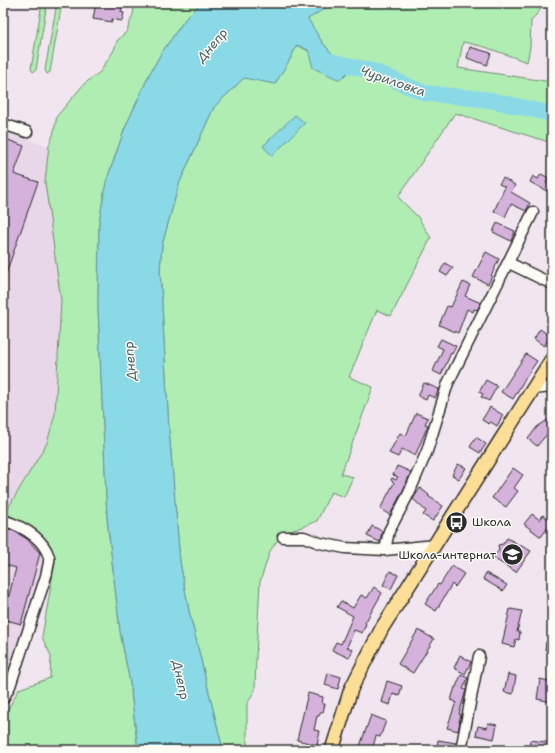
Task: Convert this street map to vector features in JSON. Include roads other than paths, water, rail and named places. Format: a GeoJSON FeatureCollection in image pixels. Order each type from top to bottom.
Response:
{"type":"FeatureCollection","features":[{"type":"Feature","properties":{"kind":"main road"},"geometry":{"type":"LineString","coordinates":[[332,750],[351,689],[382,628],[552,359]]}},
{"type":"Feature","properties":{"kind":"street"},"geometry":{"type":"LineString","coordinates":[[3,124],[27,132]]}},
{"type":"Feature","properties":{"kind":"street"},"geometry":{"type":"LineString","coordinates":[[385,550],[389,531],[408,493],[426,451],[448,383],[509,263],[533,212]]}},
{"type":"Feature","properties":{"kind":"street"},"geometry":{"type":"LineString","coordinates":[[509,263],[552,284]]}},
{"type":"Feature","properties":{"kind":"street"},"geometry":{"type":"LineString","coordinates":[[532,389],[552,387]]}},
{"type":"Feature","properties":{"kind":"street"},"geometry":{"type":"LineString","coordinates":[[3,520],[27,530],[42,542],[49,558],[46,576],[10,686],[3,698]]}},
{"type":"Feature","properties":{"kind":"street"},"geometry":{"type":"LineString","coordinates":[[283,537],[304,537],[320,543],[345,548],[385,550],[435,545]]}},
{"type":"Feature","properties":{"kind":"street"},"geometry":{"type":"LineString","coordinates":[[461,750],[479,656]]}},
{"type":"Feature","properties":{"kind":"water","name":"Днепр"},"geometry":{"type":"Polygon","coordinates":[[[201,3],[333,3],[308,19],[322,42],[348,72],[340,80],[313,68],[308,50],[297,45],[275,84],[244,78],[214,107],[179,184],[162,245],[160,270],[169,429],[180,562],[189,611],[223,750],[138,750],[130,683],[120,631],[107,518],[98,307],[99,223],[106,182],[125,128],[150,73],[162,52],[186,18],[201,3]]]}},
{"type":"Feature","properties":{"kind":"water"},"geometry":{"type":"Polygon","coordinates":[[[295,115],[305,123],[272,156],[263,146],[295,115]]]}},
{"type":"Feature","properties":{"kind":"waterway","name":"Чуриловка"},"geometry":{"type":"LineString","coordinates":[[322,59],[376,72],[424,93],[490,100],[552,114]]}},
{"type":"Feature","properties":{"kind":"place","name":"Школа"},"geometry":{"type":"Point","coordinates":[457,522]}},
{"type":"Feature","properties":{"kind":"place","name":"Школа-интернат"},"geometry":{"type":"Point","coordinates":[512,555]}}]}
